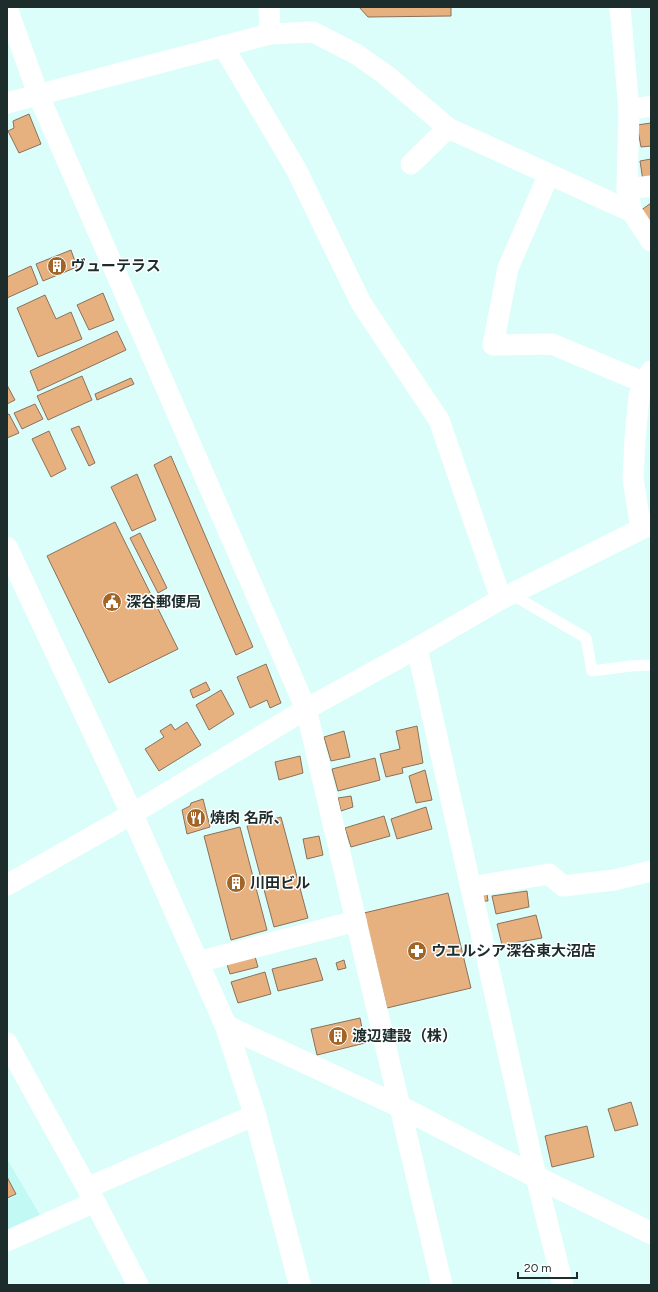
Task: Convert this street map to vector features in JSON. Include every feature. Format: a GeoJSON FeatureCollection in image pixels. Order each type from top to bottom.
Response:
{"type":"FeatureCollection","features":[{"type":"Feature","properties":{"kind":"street"},"geometry":{"type":"LineString","coordinates":[[269,7],[270,34]]}},
{"type":"Feature","properties":{"kind":"street"},"geometry":{"type":"LineString","coordinates":[[620,7],[629,110],[627,189],[632,212],[651,241]]}},
{"type":"Feature","properties":{"kind":"street"},"geometry":{"type":"LineString","coordinates":[[7,8],[38,94],[306,709],[442,1285]]}},
{"type":"Feature","properties":{"kind":"street"},"geometry":{"type":"LineString","coordinates":[[7,103],[270,34],[313,32],[356,54],[386,75],[448,128],[632,212]]}},
{"type":"Feature","properties":{"kind":"street"},"geometry":{"type":"LineString","coordinates":[[223,46],[296,169],[361,303],[438,420],[506,597]]}},
{"type":"Feature","properties":{"kind":"street"},"geometry":{"type":"LineString","coordinates":[[629,110],[651,106]]}},
{"type":"Feature","properties":{"kind":"street"},"geometry":{"type":"LineString","coordinates":[[411,164],[448,128]]}},
{"type":"Feature","properties":{"kind":"street"},"geometry":{"type":"LineString","coordinates":[[7,885],[132,814],[306,709],[506,597],[646,527],[633,480],[639,396],[648,377],[552,344],[493,345],[508,268],[549,174]]}},
{"type":"Feature","properties":{"kind":"street"},"geometry":{"type":"LineString","coordinates":[[627,189],[651,186]]}},
{"type":"Feature","properties":{"kind":"street"},"geometry":{"type":"LineString","coordinates":[[7,548],[132,814],[226,1026],[255,1115],[300,1285]]}},
{"type":"Feature","properties":{"kind":"street"},"geometry":{"type":"LineString","coordinates":[[417,648],[536,1177],[563,1285]]}},
{"type":"Feature","properties":{"kind":"street"},"geometry":{"type":"LineString","coordinates":[[471,887],[549,874],[563,886],[614,880],[651,871]]}},
{"type":"Feature","properties":{"kind":"street"},"geometry":{"type":"LineString","coordinates":[[198,962],[356,921]]}},
{"type":"Feature","properties":{"kind":"street"},"geometry":{"type":"LineString","coordinates":[[226,1026],[401,1107],[536,1177],[651,1233]]}},
{"type":"Feature","properties":{"kind":"street"},"geometry":{"type":"LineString","coordinates":[[7,1043],[91,1195],[138,1285]]}},
{"type":"Feature","properties":{"kind":"street"},"geometry":{"type":"LineString","coordinates":[[7,1241],[91,1195],[255,1115]]}},
{"type":"Feature","properties":{"kind":"lane"},"geometry":{"type":"LineString","coordinates":[[506,597],[586,638],[592,671],[651,665]]}},
{"type":"Feature","properties":{"kind":"shaded area"},"geometry":{"type":"Polygon","coordinates":[[[7,1159],[40,1215],[7,1230],[7,1159]]]}},
{"type":"Feature","properties":{"kind":"building"},"geometry":{"type":"Polygon","coordinates":[[[359,7],[451,7],[451,16],[368,17],[359,7]]]}},
{"type":"Feature","properties":{"kind":"building"},"geometry":{"type":"Polygon","coordinates":[[[29,114],[41,144],[19,153],[8,131],[14,128],[13,121],[29,114]]]}},
{"type":"Feature","properties":{"kind":"building"},"geometry":{"type":"Polygon","coordinates":[[[651,123],[651,146],[641,147],[637,125],[651,123]]]}},
{"type":"Feature","properties":{"kind":"building"},"geometry":{"type":"Polygon","coordinates":[[[651,159],[651,180],[643,181],[640,161],[651,159]]]}},
{"type":"Feature","properties":{"kind":"building"},"geometry":{"type":"Polygon","coordinates":[[[651,203],[651,224],[640,211],[651,203]]]}},
{"type":"Feature","properties":{"kind":"building","name":"ヴューテラス"},"geometry":{"type":"Polygon","coordinates":[[[71,250],[77,267],[43,281],[36,264],[71,250]]]}},
{"type":"Feature","properties":{"kind":"building","name":"ヴューテラス"},"geometry":{"type":"Polygon","coordinates":[[[31,266],[38,284],[7,298],[7,277],[31,266]]]}},
{"type":"Feature","properties":{"kind":"building"},"geometry":{"type":"Polygon","coordinates":[[[103,293],[114,320],[89,330],[77,305],[103,293]]]}},
{"type":"Feature","properties":{"kind":"building"},"geometry":{"type":"Polygon","coordinates":[[[45,295],[56,319],[71,312],[82,339],[38,357],[17,308],[45,295]]]}},
{"type":"Feature","properties":{"kind":"building"},"geometry":{"type":"Polygon","coordinates":[[[117,331],[126,350],[38,391],[30,371],[117,331]]]}},
{"type":"Feature","properties":{"kind":"building"},"geometry":{"type":"Polygon","coordinates":[[[82,376],[92,400],[48,420],[37,396],[82,376]]]}},
{"type":"Feature","properties":{"kind":"building"},"geometry":{"type":"Polygon","coordinates":[[[131,378],[134,384],[97,400],[95,394],[131,378]]]}},
{"type":"Feature","properties":{"kind":"building"},"geometry":{"type":"Polygon","coordinates":[[[7,385],[15,400],[7,404],[7,385]]]}},
{"type":"Feature","properties":{"kind":"building"},"geometry":{"type":"Polygon","coordinates":[[[35,404],[43,419],[22,429],[14,413],[35,404]]]}},
{"type":"Feature","properties":{"kind":"building"},"geometry":{"type":"Polygon","coordinates":[[[9,414],[19,433],[7,438],[7,415],[9,414]]]}},
{"type":"Feature","properties":{"kind":"building"},"geometry":{"type":"Polygon","coordinates":[[[79,426],[95,463],[89,466],[71,429],[79,426]]]}},
{"type":"Feature","properties":{"kind":"building"},"geometry":{"type":"Polygon","coordinates":[[[49,431],[66,469],[51,477],[32,439],[49,431]]]}},
{"type":"Feature","properties":{"kind":"building"},"geometry":{"type":"Polygon","coordinates":[[[171,456],[253,647],[236,655],[154,465],[171,456]]]}},
{"type":"Feature","properties":{"kind":"building"},"geometry":{"type":"Polygon","coordinates":[[[137,474],[156,520],[132,531],[111,487],[137,474]]]}},
{"type":"Feature","properties":{"kind":"building","name":"深谷郵便局"},"geometry":{"type":"Polygon","coordinates":[[[115,522],[178,649],[109,683],[47,556],[115,522]]]}},
{"type":"Feature","properties":{"kind":"building"},"geometry":{"type":"Polygon","coordinates":[[[140,533],[167,588],[158,593],[130,538],[140,533]]]}},
{"type":"Feature","properties":{"kind":"building"},"geometry":{"type":"Polygon","coordinates":[[[266,664],[281,703],[270,708],[267,700],[250,708],[237,677],[266,664]]]}},
{"type":"Feature","properties":{"kind":"building"},"geometry":{"type":"Polygon","coordinates":[[[206,682],[210,690],[193,698],[190,690],[206,682]]]}},
{"type":"Feature","properties":{"kind":"building"},"geometry":{"type":"Polygon","coordinates":[[[221,690],[234,714],[209,730],[196,705],[221,690]]]}},
{"type":"Feature","properties":{"kind":"building"},"geometry":{"type":"Polygon","coordinates":[[[187,722],[201,745],[159,771],[145,749],[164,737],[160,731],[171,724],[175,730],[187,722]]]}},
{"type":"Feature","properties":{"kind":"building"},"geometry":{"type":"Polygon","coordinates":[[[417,726],[423,763],[402,768],[403,773],[386,777],[380,754],[400,749],[396,731],[417,726]]]}},
{"type":"Feature","properties":{"kind":"building"},"geometry":{"type":"Polygon","coordinates":[[[344,731],[350,757],[331,761],[324,737],[344,731]]]}},
{"type":"Feature","properties":{"kind":"building"},"geometry":{"type":"Polygon","coordinates":[[[300,756],[303,773],[279,780],[275,762],[300,756]]]}},
{"type":"Feature","properties":{"kind":"building"},"geometry":{"type":"Polygon","coordinates":[[[375,758],[380,780],[338,791],[332,769],[375,758]]]}},
{"type":"Feature","properties":{"kind":"building"},"geometry":{"type":"Polygon","coordinates":[[[425,770],[432,800],[416,803],[409,776],[425,770]]]}},
{"type":"Feature","properties":{"kind":"building"},"geometry":{"type":"Polygon","coordinates":[[[351,796],[353,807],[341,811],[338,798],[351,796]]]}},
{"type":"Feature","properties":{"kind":"building","name":"焼肉 名所、"},"geometry":{"type":"Polygon","coordinates":[[[203,799],[210,827],[187,834],[182,810],[190,806],[191,803],[203,799]]]}},
{"type":"Feature","properties":{"kind":"building"},"geometry":{"type":"Polygon","coordinates":[[[426,807],[432,829],[397,839],[391,819],[426,807]]]}},
{"type":"Feature","properties":{"kind":"building"},"geometry":{"type":"Polygon","coordinates":[[[384,816],[390,836],[351,847],[345,828],[384,816]]]}},
{"type":"Feature","properties":{"kind":"building"},"geometry":{"type":"Polygon","coordinates":[[[281,817],[308,918],[274,927],[247,826],[281,817]]]}},
{"type":"Feature","properties":{"kind":"building","name":"川田ビル"},"geometry":{"type":"Polygon","coordinates":[[[240,827],[267,930],[231,940],[204,836],[240,827]]]}},
{"type":"Feature","properties":{"kind":"building"},"geometry":{"type":"Polygon","coordinates":[[[319,836],[323,855],[307,859],[303,839],[319,836]]]}},
{"type":"Feature","properties":{"kind":"building"},"geometry":{"type":"Polygon","coordinates":[[[527,891],[529,907],[496,914],[492,896],[527,891]]]}},
{"type":"Feature","properties":{"kind":"building","name":"ウエルシア深谷東大沼店"},"geometry":{"type":"Polygon","coordinates":[[[448,893],[471,988],[387,1008],[364,913],[448,893]]]}},
{"type":"Feature","properties":{"kind":"building"},"geometry":{"type":"Polygon","coordinates":[[[487,894],[488,901],[483,901],[482,895],[487,894]]]}},
{"type":"Feature","properties":{"kind":"building"},"geometry":{"type":"Polygon","coordinates":[[[536,915],[542,938],[502,945],[497,924],[536,915]]]}},
{"type":"Feature","properties":{"kind":"building"},"geometry":{"type":"Polygon","coordinates":[[[254,953],[258,967],[230,974],[226,961],[254,953]]]}},
{"type":"Feature","properties":{"kind":"building"},"geometry":{"type":"Polygon","coordinates":[[[316,958],[323,980],[278,991],[272,969],[316,958]]]}},
{"type":"Feature","properties":{"kind":"building"},"geometry":{"type":"Polygon","coordinates":[[[344,960],[346,968],[338,970],[336,963],[344,960]]]}},
{"type":"Feature","properties":{"kind":"building"},"geometry":{"type":"Polygon","coordinates":[[[265,972],[271,994],[238,1003],[231,982],[265,972]]]}},
{"type":"Feature","properties":{"kind":"building","name":"渡辺建設（株）"},"geometry":{"type":"Polygon","coordinates":[[[360,1018],[365,1043],[317,1055],[311,1029],[360,1018]]]}},
{"type":"Feature","properties":{"kind":"building"},"geometry":{"type":"Polygon","coordinates":[[[631,1102],[638,1125],[615,1131],[608,1109],[631,1102]]]}},
{"type":"Feature","properties":{"kind":"building"},"geometry":{"type":"Polygon","coordinates":[[[587,1126],[594,1157],[552,1167],[545,1136],[587,1126]]]}},
{"type":"Feature","properties":{"kind":"building"},"geometry":{"type":"Polygon","coordinates":[[[7,1177],[16,1194],[7,1198],[7,1177]]]}},
{"type":"Feature","properties":{"kind":"place","name":"ヴューテラス"},"geometry":{"type":"Point","coordinates":[57,266]}},
{"type":"Feature","properties":{"kind":"place","name":"深谷郵便局"},"geometry":{"type":"Point","coordinates":[112,602]}},
{"type":"Feature","properties":{"kind":"place","name":"焼肉 名所、"},"geometry":{"type":"Point","coordinates":[196,818]}},
{"type":"Feature","properties":{"kind":"place","name":"川田ビル"},"geometry":{"type":"Point","coordinates":[236,883]}},
{"type":"Feature","properties":{"kind":"place","name":"ウエルシア深谷東大沼店"},"geometry":{"type":"Point","coordinates":[417,951]}},
{"type":"Feature","properties":{"kind":"place","name":"渡辺建設（株）"},"geometry":{"type":"Point","coordinates":[338,1036]}}]}
